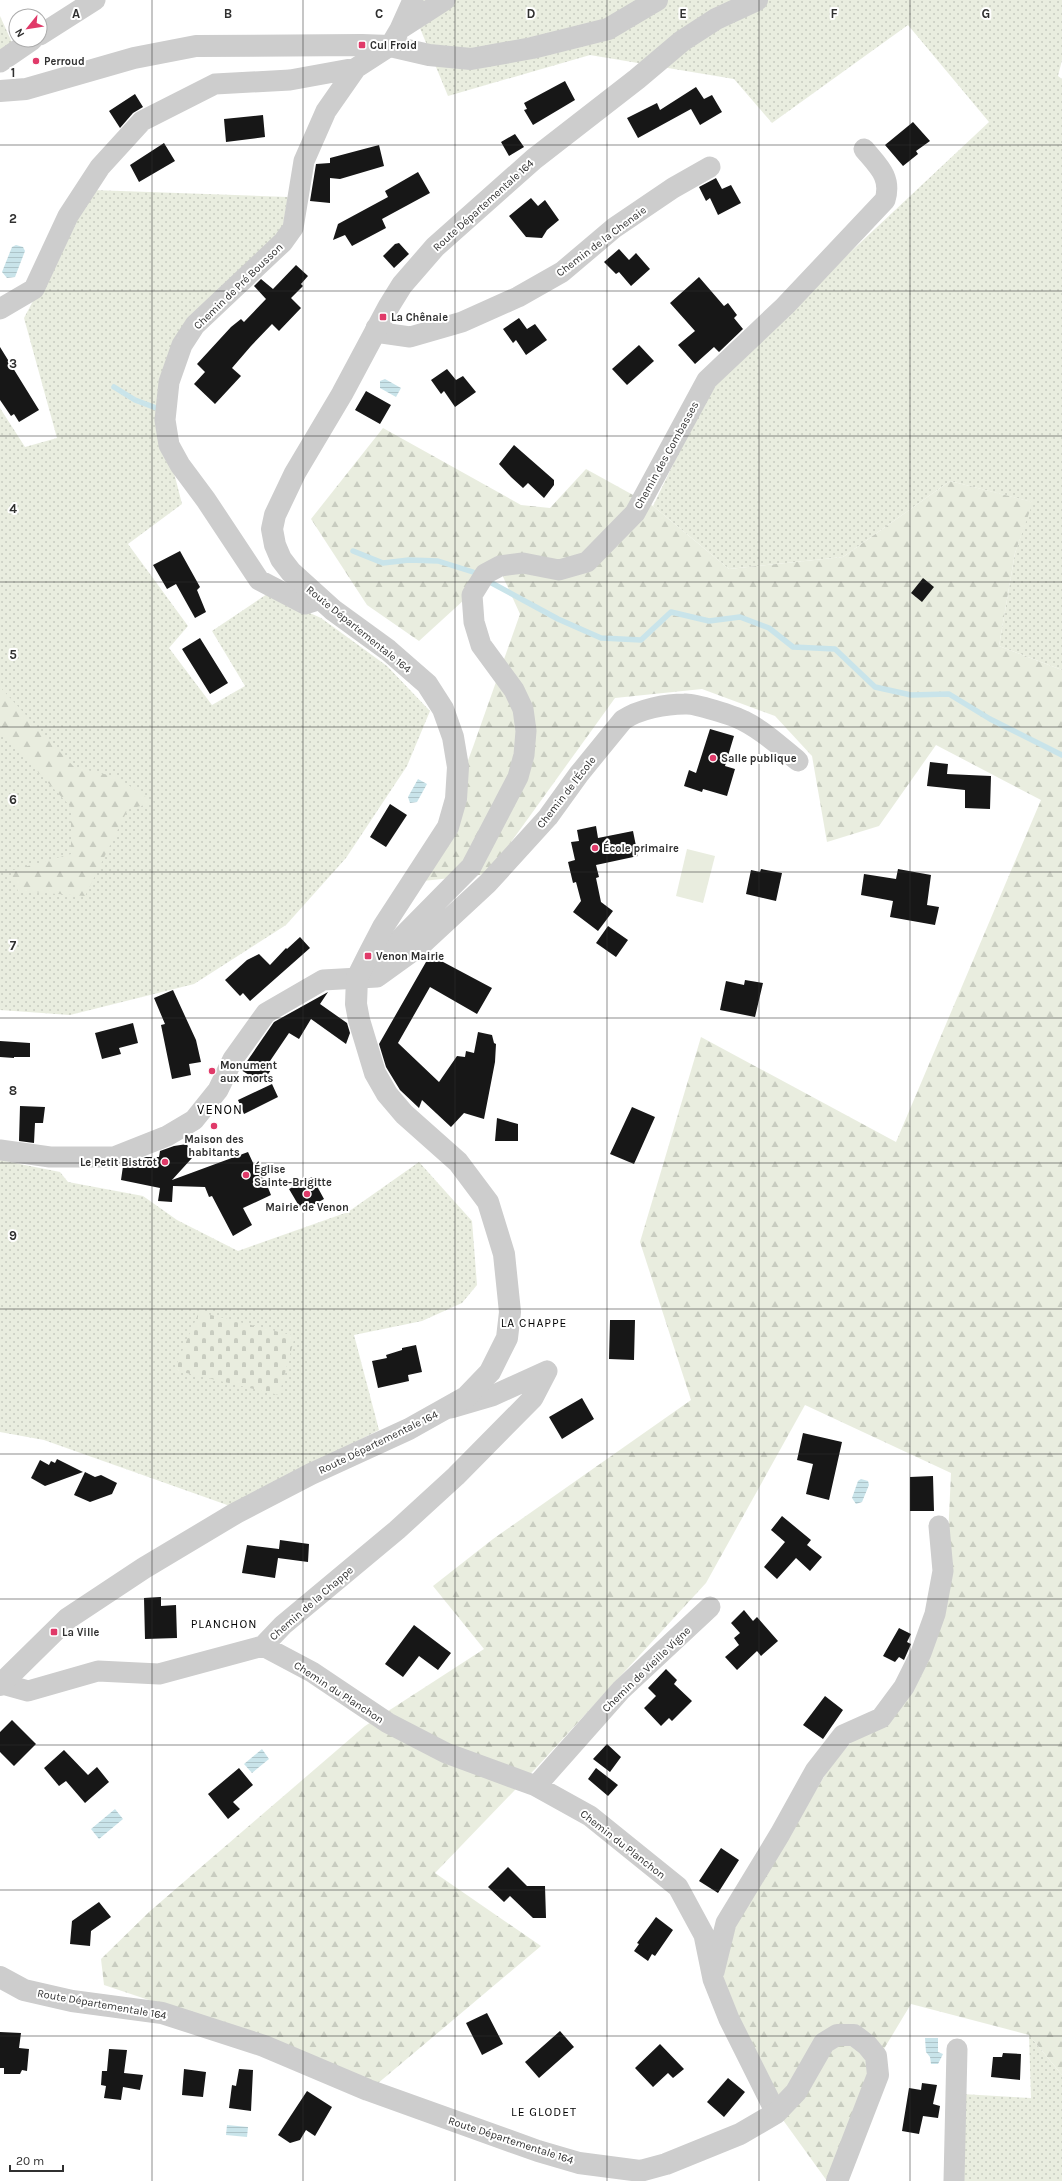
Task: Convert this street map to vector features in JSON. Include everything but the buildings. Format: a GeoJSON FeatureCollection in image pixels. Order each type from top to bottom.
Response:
{"type":"FeatureCollection","features":[{"type":"Feature","properties":{"kind":"street"},"geometry":{"type":"LineString","coordinates":[[48,30],[95,0]]}},
{"type":"Feature","properties":{"kind":"street"},"geometry":{"type":"LineString","coordinates":[[395,38],[413,0]]}},
{"type":"Feature","properties":{"kind":"street","name":"Chemin de Pré Bousson"},"geometry":{"type":"LineString","coordinates":[[317,596],[305,604],[259,580],[206,500],[180,466],[169,444],[164,420],[169,382],[182,345],[195,326],[283,242],[293,228],[304,161],[326,111],[356,68],[445,0]]}},
{"type":"Feature","properties":{"kind":"street"},"geometry":{"type":"LineString","coordinates":[[0,91],[26,89],[134,58],[196,46],[362,45],[395,38],[430,55],[471,59],[532,48],[608,29],[657,0]]}},
{"type":"Feature","properties":{"kind":"street","name":"Route Départementale 164"},"geometry":{"type":"LineString","coordinates":[[1,1685],[67,1619],[144,1568],[236,1513],[311,1474],[409,1429],[466,1397],[490,1372],[507,1338],[510,1312],[504,1254],[488,1202],[458,1162],[404,1114],[387,1094],[375,1072],[359,1020],[356,1004],[367,978],[384,927],[448,827],[456,799],[458,767],[453,737],[443,710],[427,684],[388,650],[333,610],[291,572],[281,559],[275,545],[272,529],[275,515],[295,473],[342,394],[376,328],[402,285],[434,247],[534,159],[682,41],[716,19],[757,0]]}},
{"type":"Feature","properties":{"kind":"street"},"geometry":{"type":"LineString","coordinates":[[0,62],[20,48]]}},
{"type":"Feature","properties":{"kind":"street"},"geometry":{"type":"LineString","coordinates":[[0,309],[34,289],[68,216],[100,167],[142,121],[215,84],[290,80],[356,68]]}},
{"type":"Feature","properties":{"kind":"street","name":"Chemin des Combasses"},"geometry":{"type":"LineString","coordinates":[[367,978],[394,945],[471,867],[518,777],[520,770],[526,731],[523,709],[514,690],[481,645],[474,622],[472,595],[485,574],[500,566],[523,563],[559,570],[588,562],[635,513],[707,380],[786,306],[884,200],[888,188],[887,180],[864,149]]}},
{"type":"Feature","properties":{"kind":"street","name":"Chemin de la Chenaie"},"geometry":{"type":"LineString","coordinates":[[376,328],[382,333],[410,337],[462,322],[518,297],[562,272],[614,228],[673,188],[710,167]]}},
{"type":"Feature","properties":{"kind":"street","name":"Chemin de l'École"},"geometry":{"type":"LineString","coordinates":[[367,978],[420,946],[488,883],[548,818],[579,774],[623,720],[630,715],[657,708],[686,704],[743,720],[763,733],[798,761]]}},
{"type":"Feature","properties":{"kind":"street"},"geometry":{"type":"LineString","coordinates":[[0,1150],[50,1157],[114,1157],[167,1136],[194,1120],[199,1114],[218,1090],[233,1059],[266,1013],[323,980],[367,978]]}},
{"type":"Feature","properties":{"kind":"street","name":"Chemin de la Chappe"},"geometry":{"type":"LineString","coordinates":[[1,1685],[28,1691],[98,1671],[159,1674],[263,1646],[283,1625],[397,1530],[456,1476],[533,1398],[547,1371],[492,1396],[444,1410]]}},
{"type":"Feature","properties":{"kind":"street"},"geometry":{"type":"LineString","coordinates":[[713,1979],[726,1923],[780,1834],[815,1771],[843,1735],[882,1718],[904,1687],[921,1652],[935,1614],[943,1571],[939,1526]]}},
{"type":"Feature","properties":{"kind":"street","name":"Chemin de Vieille Vigne"},"geometry":{"type":"LineString","coordinates":[[536,1786],[621,1690],[710,1607]]}},
{"type":"Feature","properties":{"kind":"street","name":"Chemin du Planchon"},"geometry":{"type":"LineString","coordinates":[[263,1646],[312,1672],[401,1730],[446,1753],[536,1786],[590,1816],[678,1887],[704,1935],[713,1979],[729,2019],[776,2113]]}},
{"type":"Feature","properties":{"kind":"street","name":"Route Départementale 164"},"geometry":{"type":"LineString","coordinates":[[0,1977],[24,1990],[58,1998],[162,2013],[264,2046],[368,2090],[461,2125],[579,2163],[640,2171],[666,2164],[740,2134],[776,2113],[796,2092],[824,2043],[837,2035],[854,2035],[867,2045],[876,2056],[878,2075],[837,2181]]}},
{"type":"Feature","properties":{"kind":"street"},"geometry":{"type":"LineString","coordinates":[[954,2181],[957,2049]]}},
{"type":"Feature","properties":{"kind":"green space"},"geometry":{"type":"Polygon","coordinates":[[[422,0],[1062,0],[1062,60],[1058,76],[1062,79],[1062,670],[999,646],[1015,553],[1032,502],[950,481],[843,557],[729,569],[653,506],[714,380],[989,122],[908,25],[772,123],[734,79],[590,55],[448,96],[415,16],[422,0]]]}},
{"type":"Feature","properties":{"kind":"green space"},"geometry":{"type":"Polygon","coordinates":[[[0,16],[8,34],[8,48],[15,49],[0,53],[0,16]]]}},
{"type":"Feature","properties":{"kind":"green space"},"geometry":{"type":"Polygon","coordinates":[[[92,190],[288,197],[283,226],[259,255],[185,331],[158,410],[182,504],[128,544],[188,626],[169,648],[212,705],[245,686],[212,631],[267,594],[321,618],[387,666],[430,711],[407,766],[346,858],[286,925],[194,984],[70,1015],[0,1010],[0,408],[25,447],[57,438],[24,318],[92,190]]]}},
{"type":"Feature","properties":{"kind":"green space"},"geometry":{"type":"Polygon","coordinates":[[[383,428],[521,505],[550,508],[586,469],[653,506],[729,569],[843,557],[950,481],[1033,502],[1015,553],[999,646],[1062,670],[1062,2075],[1029,2035],[911,2004],[867,2077],[827,2181],[783,2120],[722,1987],[728,1937],[831,1765],[856,1737],[890,1722],[945,1602],[951,1473],[805,1405],[706,1583],[537,1767],[435,1873],[541,1946],[377,2084],[304,2052],[104,1985],[101,1959],[149,1912],[365,1726],[484,1649],[433,1586],[493,1539],[691,1400],[640,1242],[701,1037],[896,1142],[1041,800],[936,745],[879,826],[827,842],[812,756],[775,716],[702,689],[615,698],[488,874],[423,881],[473,747],[520,614],[499,568],[419,641],[367,605],[311,519],[383,428]]]}},
{"type":"Feature","properties":{"kind":"green space"},"geometry":{"type":"Polygon","coordinates":[[[0,687],[74,767],[117,777],[154,803],[128,809],[85,896],[18,891],[10,871],[71,854],[71,807],[0,732],[0,687]]]}},
{"type":"Feature","properties":{"kind":"green space"},"geometry":{"type":"Polygon","coordinates":[[[687,849],[715,856],[703,903],[676,896],[687,849]]]}},
{"type":"Feature","properties":{"kind":"green space"},"geometry":{"type":"Polygon","coordinates":[[[0,1160],[60,1172],[68,1182],[143,1196],[177,1220],[238,1251],[348,1212],[419,1162],[472,1221],[477,1285],[462,1303],[422,1321],[354,1335],[379,1430],[230,1506],[44,1440],[0,1432],[0,1160]]]}},
{"type":"Feature","properties":{"kind":"green space"},"geometry":{"type":"Polygon","coordinates":[[[199,1312],[295,1336],[279,1395],[174,1370],[199,1312]]]}},
{"type":"Feature","properties":{"kind":"green space"},"geometry":{"type":"Polygon","coordinates":[[[1029,2035],[1062,2075],[1062,2181],[961,2181],[962,2094],[1031,2098],[1029,2035]]]}},
{"type":"Feature","properties":{"kind":"water"},"geometry":{"type":"Polygon","coordinates":[[[16,245],[23,247],[25,251],[15,277],[7,278],[2,272],[12,247],[16,245]]]}},
{"type":"Feature","properties":{"kind":"water"},"geometry":{"type":"Polygon","coordinates":[[[385,379],[401,388],[396,397],[380,388],[380,381],[385,379]]]}},
{"type":"Feature","properties":{"kind":"water"},"geometry":{"type":"Polygon","coordinates":[[[418,779],[427,784],[417,802],[410,803],[408,797],[418,779]]]}},
{"type":"Feature","properties":{"kind":"water"},"geometry":{"type":"Polygon","coordinates":[[[861,1479],[868,1481],[869,1485],[862,1502],[856,1504],[852,1498],[858,1481],[861,1479]]]}},
{"type":"Feature","properties":{"kind":"water"},"geometry":{"type":"Polygon","coordinates":[[[262,1749],[269,1759],[252,1773],[244,1764],[262,1749]]]}},
{"type":"Feature","properties":{"kind":"water"},"geometry":{"type":"Polygon","coordinates":[[[115,1809],[123,1819],[99,1839],[91,1829],[115,1809]]]}},
{"type":"Feature","properties":{"kind":"water"},"geometry":{"type":"Polygon","coordinates":[[[925,2038],[938,2038],[938,2052],[943,2054],[938,2064],[931,2064],[930,2057],[926,2052],[925,2038]]]}},
{"type":"Feature","properties":{"kind":"water"},"geometry":{"type":"Polygon","coordinates":[[[227,2125],[248,2127],[247,2137],[226,2135],[227,2125]]]}},
{"type":"Feature","properties":{"kind":"waterway"},"geometry":{"type":"LineString","coordinates":[[114,387],[135,400],[159,409]]}},
{"type":"Feature","properties":{"kind":"waterway"},"geometry":{"type":"LineString","coordinates":[[353,551],[383,563],[409,560],[438,561],[473,572]]}},
{"type":"Feature","properties":{"kind":"waterway"},"geometry":{"type":"LineString","coordinates":[[488,581],[558,619],[601,638],[641,640],[671,612],[709,621],[740,617],[769,628],[793,647],[835,649],[875,687],[911,695],[949,694],[990,719],[1062,755]]}},
{"type":"Feature","properties":{"kind":"place","name":"Cul Froid"},"geometry":{"type":"Point","coordinates":[362,45]}},
{"type":"Feature","properties":{"kind":"place","name":"Perroud"},"geometry":{"type":"Point","coordinates":[36,61]}},
{"type":"Feature","properties":{"kind":"place","name":"La Chênaie"},"geometry":{"type":"Point","coordinates":[383,317]}},
{"type":"Feature","properties":{"kind":"place","name":"Salle publique"},"geometry":{"type":"Point","coordinates":[713,758]}},
{"type":"Feature","properties":{"kind":"place","name":"École primaire"},"geometry":{"type":"Point","coordinates":[595,848]}},
{"type":"Feature","properties":{"kind":"place","name":"Venon Mairie"},"geometry":{"type":"Point","coordinates":[368,956]}},
{"type":"Feature","properties":{"kind":"place","name":"Monument aux morts"},"geometry":{"type":"Point","coordinates":[212,1071]}},
{"type":"Feature","properties":{"kind":"place","name":"Maison des habitants"},"geometry":{"type":"Point","coordinates":[214,1126]}},
{"type":"Feature","properties":{"kind":"place","name":"Le Petit Bistrot"},"geometry":{"type":"Point","coordinates":[165,1162]}},
{"type":"Feature","properties":{"kind":"place","name":"Église Sainte-Brigitte"},"geometry":{"type":"Point","coordinates":[246,1175]}},
{"type":"Feature","properties":{"kind":"place","name":"Mairie de Venon"},"geometry":{"type":"Point","coordinates":[307,1194]}},
{"type":"Feature","properties":{"kind":"place","name":"La Ville"},"geometry":{"type":"Point","coordinates":[54,1632]}},
{"type":"Feature","properties":{"kind":"district","name":"VENON"},"geometry":{"type":"Point","coordinates":[220,1109]}},
{"type":"Feature","properties":{"kind":"district","name":"LA CHAPPE"},"geometry":{"type":"Point","coordinates":[534,1323]}},
{"type":"Feature","properties":{"kind":"district","name":"PLANCHON"},"geometry":{"type":"Point","coordinates":[224,1624]}},
{"type":"Feature","properties":{"kind":"district","name":"LE GLODET"},"geometry":{"type":"Point","coordinates":[544,2112]}}]}
